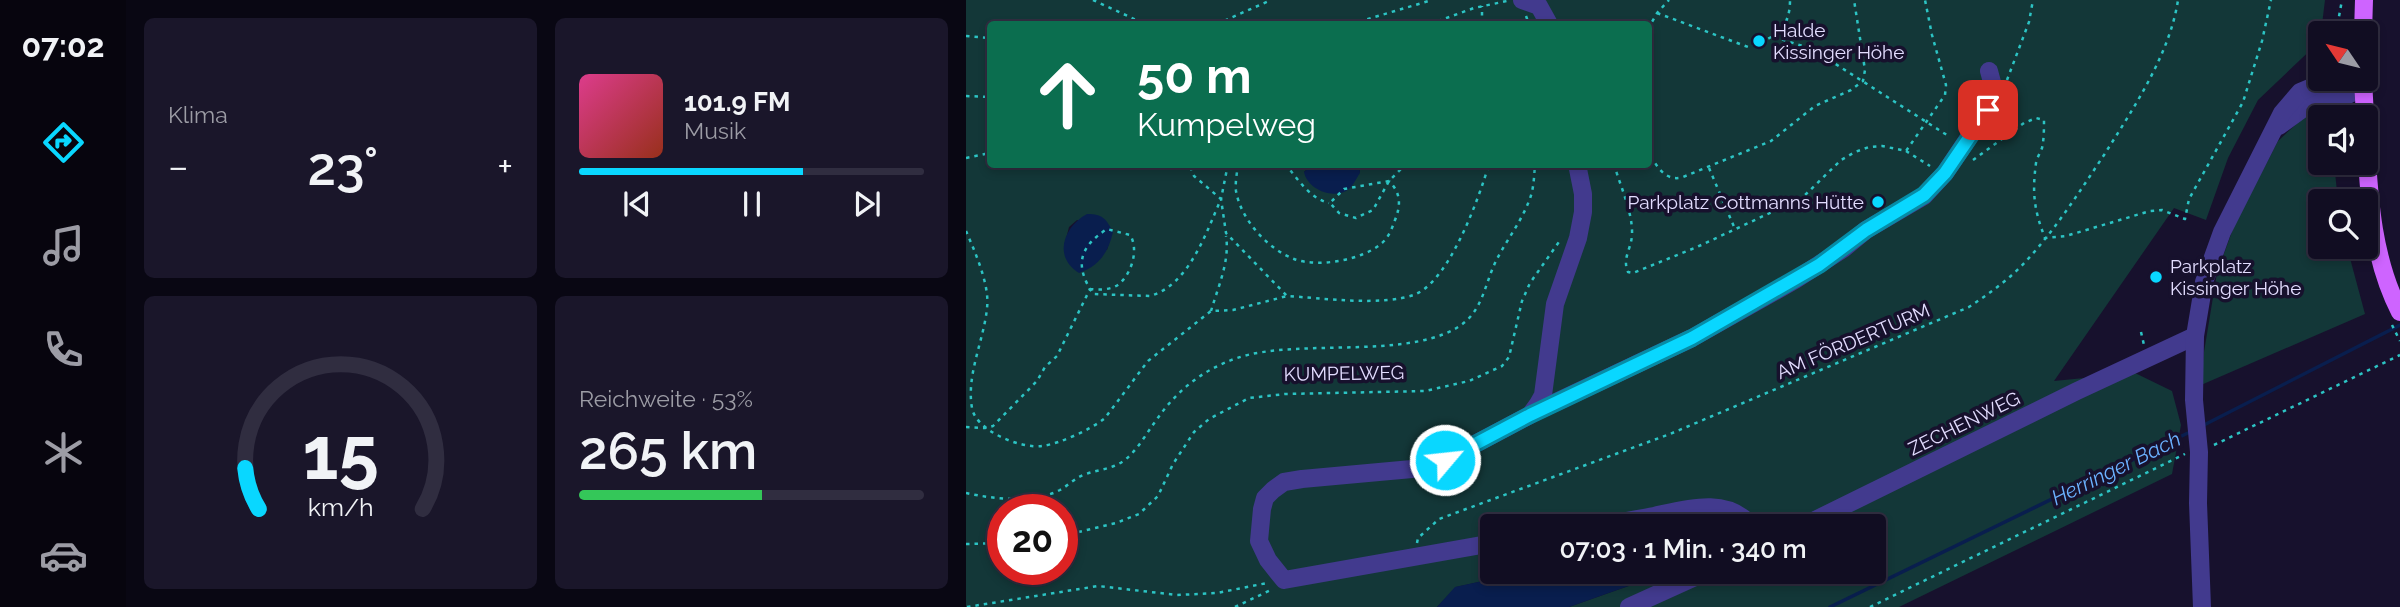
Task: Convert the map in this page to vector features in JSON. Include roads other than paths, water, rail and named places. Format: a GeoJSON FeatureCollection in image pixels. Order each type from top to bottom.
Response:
{"type":"FeatureCollection","features":[{"type":"Feature","properties":{"kind":"main road"},"geometry":{"type":"LineString","coordinates":[[2368,175],[2369,205],[2382,265],[2397,306]]}},
{"type":"Feature","properties":{"kind":"street"},"geometry":{"type":"LineString","coordinates":[[1522,0],[1539,6],[1547,21]]}},
{"type":"Feature","properties":{"kind":"street"},"geometry":{"type":"LineString","coordinates":[[2357,21],[2363,4]]}},
{"type":"Feature","properties":{"kind":"street"},"geometry":{"type":"LineString","coordinates":[[1480,545],[1284,580],[1268,560],[1259,541],[1265,498],[1284,482],[1412,469],[1445,460],[1530,415],[1692,338],[1796,280],[1866,230],[1924,195],[1949,168],[1996,97],[1989,71]]}},
{"type":"Feature","properties":{"kind":"street"},"geometry":{"type":"LineString","coordinates":[[2202,607],[2197,503],[2199,450],[2194,400],[2196,336],[2204,282],[2216,230],[2291,100],[2308,85]]}},
{"type":"Feature","properties":{"kind":"street"},"geometry":{"type":"LineString","coordinates":[[2300,92],[2308,89]]}},
{"type":"Feature","properties":{"kind":"street"},"geometry":{"type":"LineString","coordinates":[[2276,128],[2305,107],[2342,98],[2352,91]]}},
{"type":"Feature","properties":{"kind":"street"},"geometry":{"type":"LineString","coordinates":[[1530,415],[1543,395],[1555,304],[1578,238],[1583,194],[1578,168]]}},
{"type":"Feature","properties":{"kind":"street","name":"ZECHENWEG"},"geometry":{"type":"LineString","coordinates":[[1828,514],[2196,336]]}},
{"type":"Feature","properties":{"kind":"street"},"geometry":{"type":"LineString","coordinates":[[1659,514],[1713,507],[1739,514]]}},
{"type":"Feature","properties":{"kind":"street"},"geometry":{"type":"LineString","coordinates":[[1629,607],[1680,584]]}},
{"type":"Feature","properties":{"kind":"water"},"geometry":{"type":"Polygon","coordinates":[[[1309,168],[1359,168],[1360,173],[1348,190],[1333,194],[1314,187],[1304,172],[1309,168]]]}},
{"type":"Feature","properties":{"kind":"water"},"geometry":{"type":"Polygon","coordinates":[[[1087,214],[1103,218],[1113,232],[1102,258],[1079,273],[1066,259],[1064,242],[1072,226],[1087,214]]]}},
{"type":"Feature","properties":{"kind":"water"},"geometry":{"type":"Polygon","coordinates":[[[1480,582],[1480,584],[1634,584],[1569,607],[1437,607],[1455,587],[1480,582]]]}},
{"type":"Feature","properties":{"kind":"waterway","name":"Herringer Bach"},"geometry":{"type":"LineString","coordinates":[[2202,426],[2400,325]]}},
{"type":"Feature","properties":{"kind":"waterway","name":"Herringer Bach"},"geometry":{"type":"LineString","coordinates":[[1830,607],[2192,431]]}},
{"type":"Feature","properties":{"kind":"place","name":"Halde Kissinger Höhe"},"geometry":{"type":"Point","coordinates":[1759,41]}},
{"type":"Feature","properties":{"kind":"place","name":"Parkplatz Cottmanns Hütte"},"geometry":{"type":"Point","coordinates":[1878,202]}},
{"type":"Feature","properties":{"kind":"place","name":"Parkplatz Kissinger Höhe"},"geometry":{"type":"Point","coordinates":[2156,277]}}]}
